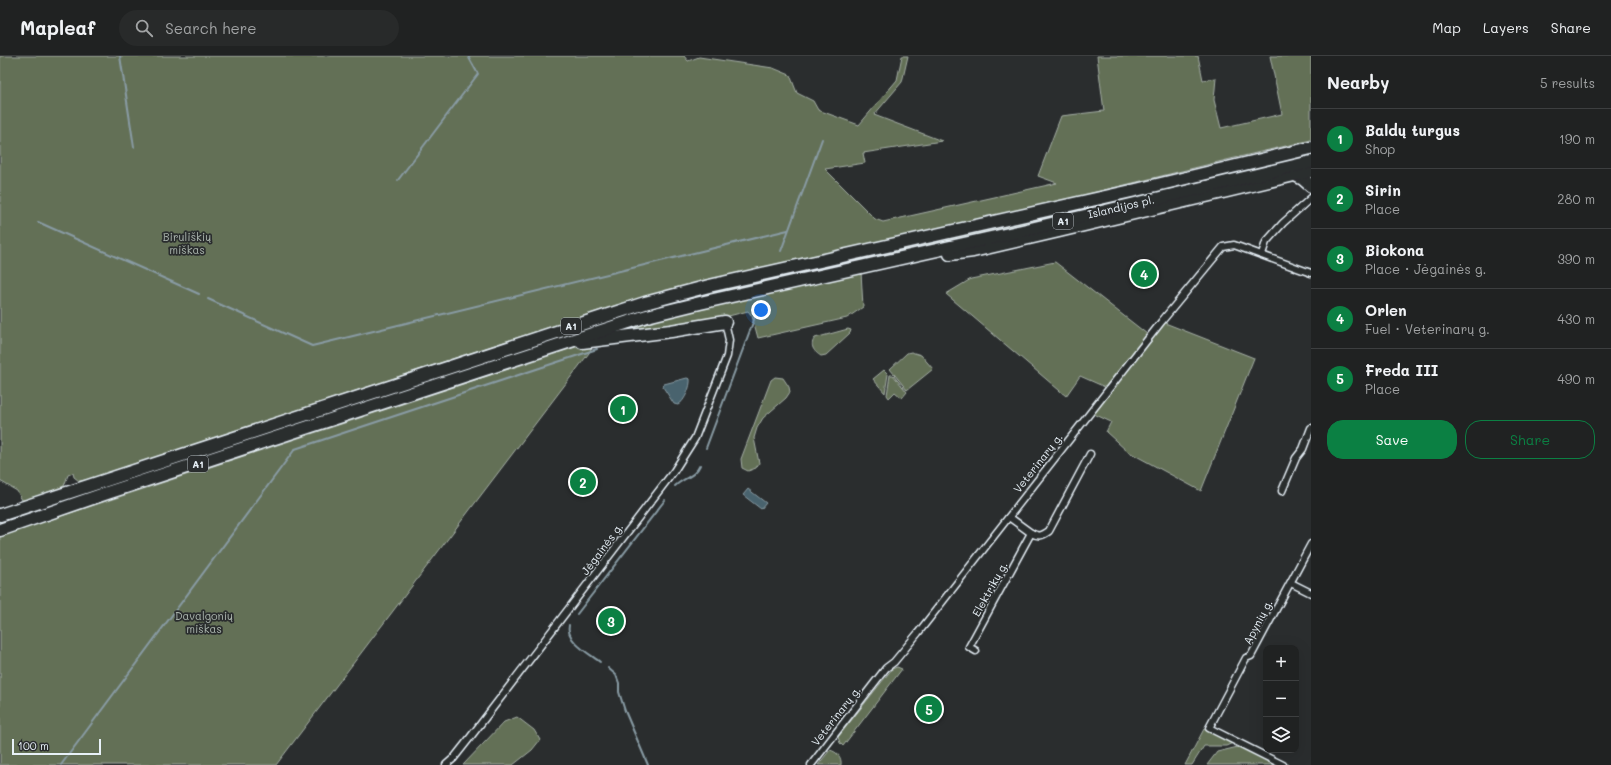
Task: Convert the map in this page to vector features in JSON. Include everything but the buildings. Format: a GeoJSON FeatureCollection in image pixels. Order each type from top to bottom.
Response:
{"type":"FeatureCollection","features":[{"type":"Feature","properties":{"kind":"highway","name":"Islandijos pl."},"geometry":{"type":"LineString","coordinates":[[0,514],[645,303],[709,286],[1136,190],[1311,148]]}},
{"type":"Feature","properties":{"kind":"highway","name":"Islandijos pl."},"geometry":{"type":"LineString","coordinates":[[555,346],[647,316],[814,276],[1053,223],[1311,162]]}},
{"type":"Feature","properties":{"kind":"highway"},"geometry":{"type":"LineString","coordinates":[[874,263],[973,251],[1311,172]]}},
{"type":"Feature","properties":{"kind":"highway"},"geometry":{"type":"LineString","coordinates":[[1295,175],[1303,179],[1311,186]]}},
{"type":"Feature","properties":{"kind":"highway"},"geometry":{"type":"LineString","coordinates":[[555,346],[671,331],[725,322]]}},
{"type":"Feature","properties":{"kind":"highway","name":"A1"},"geometry":{"type":"LineString","coordinates":[[0,530],[555,346]]}},
{"type":"Feature","properties":{"kind":"street"},"geometry":{"type":"LineString","coordinates":[[1262,254],[1266,242],[1283,223],[1311,198]]}},
{"type":"Feature","properties":{"kind":"street","name":"Veterinarų g."},"geometry":{"type":"LineString","coordinates":[[811,765],[886,668],[894,662],[918,633],[1162,321],[1223,247],[1234,245],[1311,273]]}},
{"type":"Feature","properties":{"kind":"street","name":"Jėgainės g."},"geometry":{"type":"LineString","coordinates":[[446,765],[454,758],[469,739],[670,476],[688,450],[702,423],[727,356],[729,340],[725,322]]}},
{"type":"Feature","properties":{"kind":"street"},"geometry":{"type":"LineString","coordinates":[[1282,491],[1296,458],[1303,449],[1311,428]]}},
{"type":"Feature","properties":{"kind":"street"},"geometry":{"type":"LineString","coordinates":[[1009,517],[1031,533],[1037,536],[1043,536],[1049,531],[1090,454]]}},
{"type":"Feature","properties":{"kind":"street","name":"Elektrikų g."},"geometry":{"type":"LineString","coordinates":[[976,651],[969,647],[1031,533]]}},
{"type":"Feature","properties":{"kind":"street","name":"Apynių g."},"geometry":{"type":"LineString","coordinates":[[1283,765],[1209,728],[1246,658],[1251,656],[1311,544]]}},
{"type":"Feature","properties":{"kind":"street"},"geometry":{"type":"LineString","coordinates":[[1291,583],[1311,593]]}},
{"type":"Feature","properties":{"kind":"green space","name":"Biruliškių miškas"},"geometry":{"type":"Polygon","coordinates":[[[0,56],[684,56],[688,61],[699,57],[773,68],[790,75],[797,93],[813,101],[818,110],[859,125],[897,80],[902,56],[908,56],[902,82],[874,115],[942,141],[863,153],[865,163],[825,169],[875,219],[883,222],[1057,183],[1038,176],[1061,116],[1104,111],[1097,56],[1198,56],[1203,80],[1216,78],[1214,100],[1221,128],[1282,114],[1270,56],[1311,56],[1311,140],[983,219],[845,249],[661,292],[616,305],[86,480],[79,481],[74,477],[73,473],[68,475],[64,486],[32,498],[22,500],[17,491],[0,481],[0,56]]]}},
{"type":"Feature","properties":{"kind":"green space"},"geometry":{"type":"Polygon","coordinates":[[[1311,151],[1311,159],[1220,181],[762,284],[33,514],[30,508],[660,303],[932,240],[1024,221],[1311,151]]]}},
{"type":"Feature","properties":{"kind":"green space"},"geometry":{"type":"Polygon","coordinates":[[[1055,262],[1147,334],[1105,387],[1080,376],[1066,396],[946,294],[971,279],[1055,262]]]}},
{"type":"Feature","properties":{"kind":"green space"},"geometry":{"type":"Polygon","coordinates":[[[861,272],[863,307],[847,318],[758,338],[752,316],[748,311],[717,319],[604,336],[667,317],[861,272]]]}},
{"type":"Feature","properties":{"kind":"green space"},"geometry":{"type":"Polygon","coordinates":[[[1165,323],[1254,358],[1201,491],[1127,451],[1106,432],[1111,422],[1094,414],[1165,323]]]}},
{"type":"Feature","properties":{"kind":"green space"},"geometry":{"type":"Polygon","coordinates":[[[848,329],[851,330],[850,333],[826,355],[821,356],[814,350],[812,343],[815,338],[848,329]]]}},
{"type":"Feature","properties":{"kind":"green space","name":"Davalgonių miškas"},"geometry":{"type":"Polygon","coordinates":[[[594,343],[589,353],[276,765],[0,765],[0,536],[576,347],[594,343]]]}},
{"type":"Feature","properties":{"kind":"green space"},"geometry":{"type":"Polygon","coordinates":[[[911,352],[921,355],[933,369],[907,390],[890,369],[907,353],[911,352]]]}},
{"type":"Feature","properties":{"kind":"green space"},"geometry":{"type":"Polygon","coordinates":[[[884,370],[888,374],[885,393],[873,379],[884,370]]]}},
{"type":"Feature","properties":{"kind":"green space"},"geometry":{"type":"Polygon","coordinates":[[[890,375],[893,375],[907,392],[902,398],[895,392],[889,398],[887,395],[890,375]]]}},
{"type":"Feature","properties":{"kind":"green space"},"geometry":{"type":"Polygon","coordinates":[[[775,377],[783,378],[789,387],[790,392],[786,398],[763,418],[757,428],[754,438],[759,463],[756,468],[748,471],[742,468],[741,459],[771,380],[775,377]]]}},
{"type":"Feature","properties":{"kind":"green space"},"geometry":{"type":"Polygon","coordinates":[[[897,667],[902,669],[843,746],[838,737],[892,669],[897,667]]]}},
{"type":"Feature","properties":{"kind":"green space"},"geometry":{"type":"Polygon","coordinates":[[[517,717],[534,730],[540,740],[532,750],[513,765],[463,765],[504,722],[517,717]]]}},
{"type":"Feature","properties":{"kind":"green space"},"geometry":{"type":"Polygon","coordinates":[[[1204,729],[1233,743],[1226,746],[1204,746],[1192,765],[1185,765],[1204,729]]]}},
{"type":"Feature","properties":{"kind":"green space"},"geometry":{"type":"Polygon","coordinates":[[[1238,747],[1275,765],[1207,765],[1217,752],[1238,747]]]}},
{"type":"Feature","properties":{"kind":"green space"},"geometry":{"type":"Polygon","coordinates":[[[830,750],[838,755],[841,760],[841,765],[818,765],[830,750]]]}},
{"type":"Feature","properties":{"kind":"water"},"geometry":{"type":"Polygon","coordinates":[[[687,378],[690,379],[690,382],[685,397],[678,405],[674,404],[663,387],[664,384],[687,378]]]}},
{"type":"Feature","properties":{"kind":"water"},"geometry":{"type":"Polygon","coordinates":[[[748,489],[766,503],[761,509],[743,495],[748,489]]]}},
{"type":"Feature","properties":{"kind":"waterway"},"geometry":{"type":"LineString","coordinates":[[120,56],[134,147]]}},
{"type":"Feature","properties":{"kind":"waterway"},"geometry":{"type":"LineString","coordinates":[[398,180],[478,74],[468,56]]}},
{"type":"Feature","properties":{"kind":"waterway"},"geometry":{"type":"LineString","coordinates":[[781,251],[822,139]]}},
{"type":"Feature","properties":{"kind":"waterway"},"geometry":{"type":"LineString","coordinates":[[38,222],[199,294]]}},
{"type":"Feature","properties":{"kind":"waterway"},"geometry":{"type":"LineString","coordinates":[[208,299],[312,346],[788,230]]}},
{"type":"Feature","properties":{"kind":"waterway"},"geometry":{"type":"LineString","coordinates":[[706,448],[761,301]]}},
{"type":"Feature","properties":{"kind":"waterway"},"geometry":{"type":"LineString","coordinates":[[61,765],[295,449],[597,349]]}},
{"type":"Feature","properties":{"kind":"waterway"},"geometry":{"type":"LineString","coordinates":[[675,486],[692,475],[700,465]]}},
{"type":"Feature","properties":{"kind":"waterway"},"geometry":{"type":"LineString","coordinates":[[577,614],[665,500]]}},
{"type":"Feature","properties":{"kind":"waterway"},"geometry":{"type":"LineString","coordinates":[[569,625],[569,631],[574,642],[600,662]]}},
{"type":"Feature","properties":{"kind":"waterway"},"geometry":{"type":"LineString","coordinates":[[608,668],[616,675],[619,683],[619,692],[625,711],[648,765]]}},
{"type":"Feature","properties":{"kind":"place","name":"Orlen"},"geometry":{"type":"Point","coordinates":[1144,274]}},
{"type":"Feature","properties":{"kind":"place","name":"Baldų turgus"},"geometry":{"type":"Point","coordinates":[623,409]}},
{"type":"Feature","properties":{"kind":"place","name":"Sirin"},"geometry":{"type":"Point","coordinates":[583,482]}},
{"type":"Feature","properties":{"kind":"place","name":"Biokona"},"geometry":{"type":"Point","coordinates":[611,621]}},
{"type":"Feature","properties":{"kind":"place","name":"Freda III"},"geometry":{"type":"Point","coordinates":[929,709]}}]}
